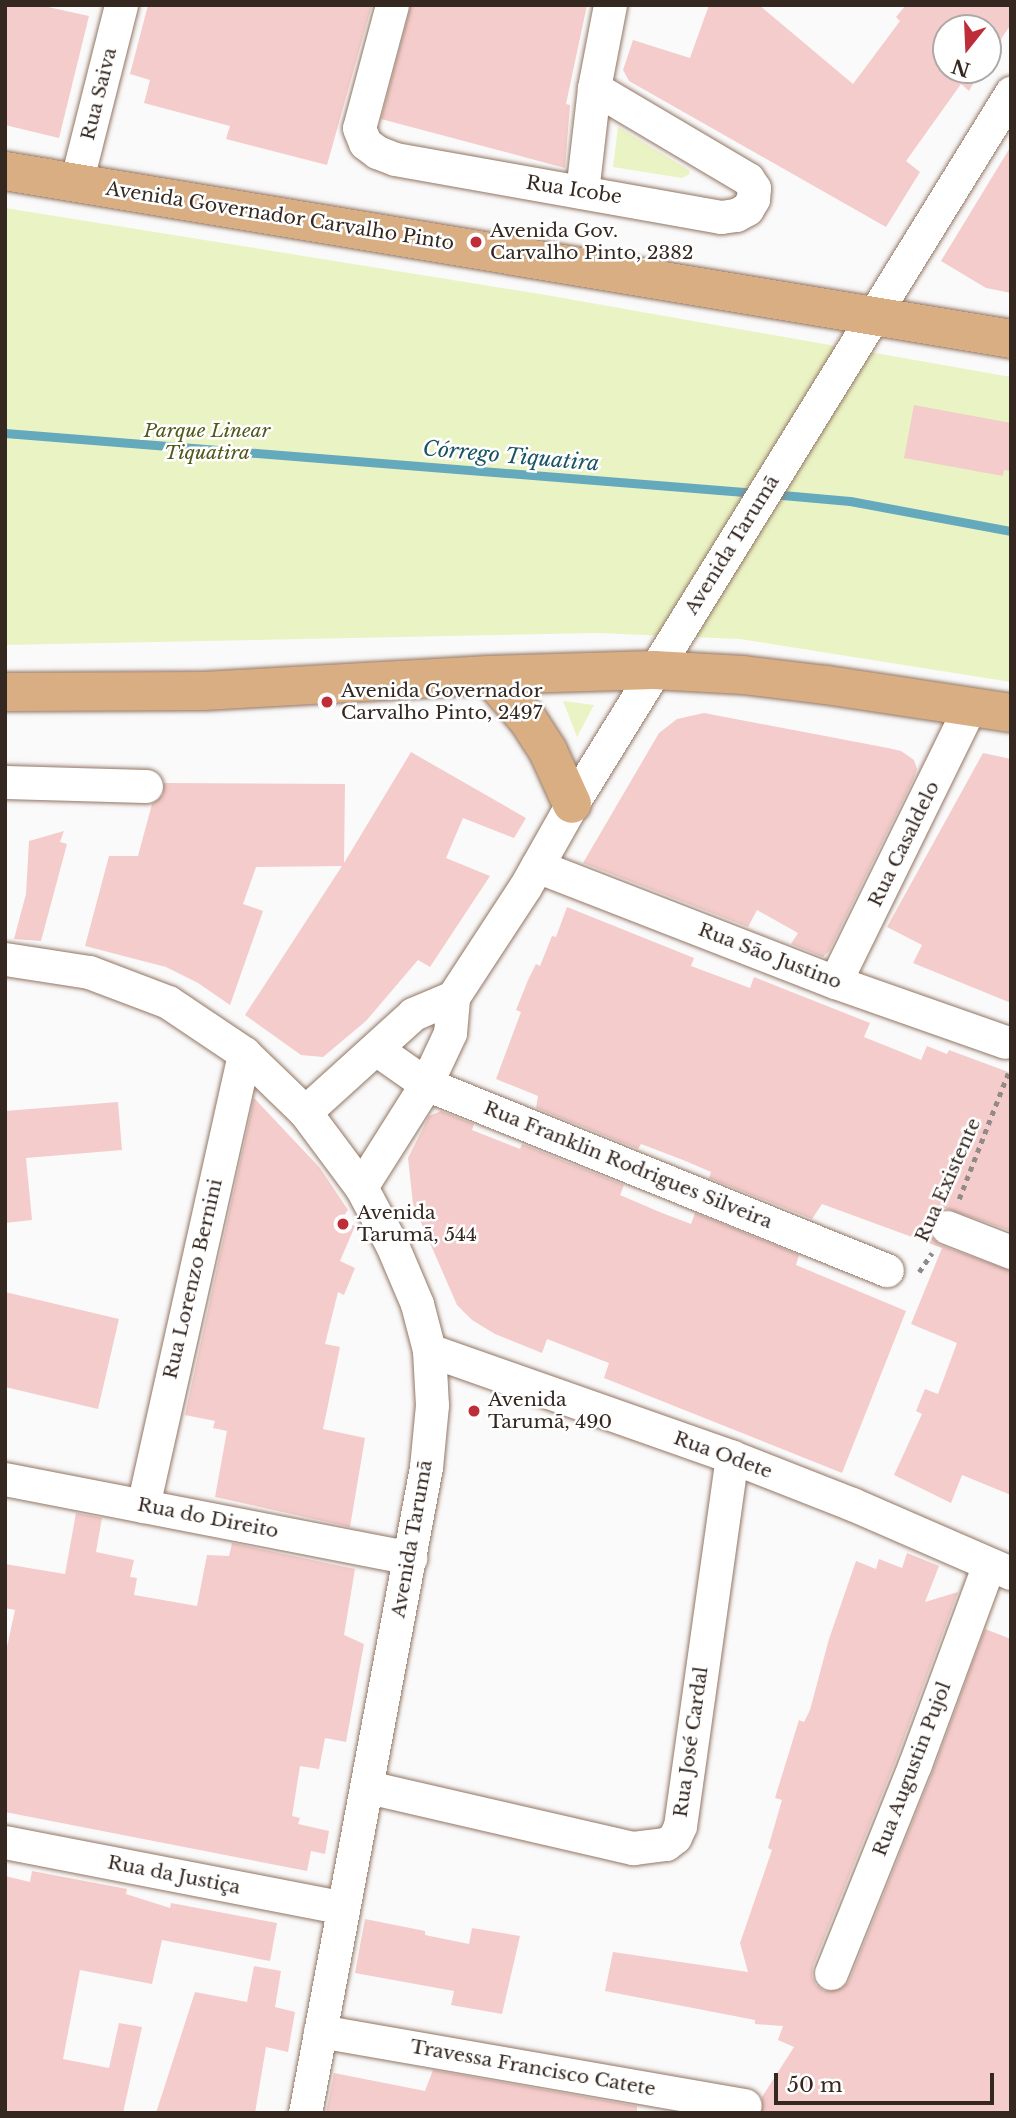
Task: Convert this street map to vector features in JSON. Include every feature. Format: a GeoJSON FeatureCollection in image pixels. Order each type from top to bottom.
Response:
{"type":"FeatureCollection","features":[{"type":"Feature","properties":{"kind":"main road","name":"Avenida Governador Carvalho Pinto"},"geometry":{"type":"LineString","coordinates":[[5,171],[1011,339]]}},
{"type":"Feature","properties":{"kind":"main road"},"geometry":{"type":"LineString","coordinates":[[5,692],[204,691],[489,675],[654,670],[743,675],[971,705],[1011,713]]}},
{"type":"Feature","properties":{"kind":"main road"},"geometry":{"type":"LineString","coordinates":[[489,675],[528,720],[548,751],[572,804]]}},
{"type":"Feature","properties":{"kind":"street","name":"Rua Saiva"},"geometry":{"type":"LineString","coordinates":[[76,183],[121,5]]}},
{"type":"Feature","properties":{"kind":"street","name":"Rua Icobe"},"geometry":{"type":"LineString","coordinates":[[392,5],[359,128],[365,143],[395,159],[720,217],[736,215],[747,209],[753,199],[754,188],[748,179],[594,88]]}},
{"type":"Feature","properties":{"kind":"street"},"geometry":{"type":"LineString","coordinates":[[582,192],[594,88],[610,5]]}},
{"type":"Feature","properties":{"kind":"street","name":"Avenida Tarumã"},"geometry":{"type":"LineString","coordinates":[[305,2113],[410,1558],[426,1467],[432,1405],[429,1350],[417,1304],[392,1245],[361,1187],[426,1084],[450,1033],[453,997],[537,866],[654,670],[1011,93]]}},
{"type":"Feature","properties":{"kind":"street","name":"Rua Casaldelo"},"geometry":{"type":"LineString","coordinates":[[835,982],[971,705]]}},
{"type":"Feature","properties":{"kind":"street"},"geometry":{"type":"LineString","coordinates":[[5,782],[146,786]]}},
{"type":"Feature","properties":{"kind":"street","name":"Rua São Justino"},"geometry":{"type":"LineString","coordinates":[[537,866],[835,982],[1008,1054]]}},
{"type":"Feature","properties":{"kind":"street"},"geometry":{"type":"LineString","coordinates":[[5,959],[89,972],[169,1002],[244,1053],[305,1112],[361,1187]]}},
{"type":"Feature","properties":{"kind":"street"},"geometry":{"type":"LineString","coordinates":[[305,1112],[413,1014],[453,997]]}},
{"type":"Feature","properties":{"kind":"street","name":"Rua Franklin Rodrigues Silveira"},"geometry":{"type":"LineString","coordinates":[[376,1049],[426,1084],[887,1270]]}},
{"type":"Feature","properties":{"kind":"street","name":"Rua Lorenzo Bernini"},"geometry":{"type":"LineString","coordinates":[[143,1506],[244,1053]]}},
{"type":"Feature","properties":{"kind":"street"},"geometry":{"type":"LineString","coordinates":[[947,1227],[1011,1252]]}},
{"type":"Feature","properties":{"kind":"street","name":"Rua Odete"},"geometry":{"type":"LineString","coordinates":[[429,1350],[732,1457],[852,1504],[1000,1569]]}},
{"type":"Feature","properties":{"kind":"street","name":"Rua José Cardal"},"geometry":{"type":"LineString","coordinates":[[368,1787],[633,1848],[666,1844],[675,1837],[680,1826],[732,1457]]}},
{"type":"Feature","properties":{"kind":"street","name":"Rua do Direito"},"geometry":{"type":"LineString","coordinates":[[5,1479],[410,1558]]}},
{"type":"Feature","properties":{"kind":"street","name":"Rua Augustin Pujol"},"geometry":{"type":"LineString","coordinates":[[831,1973],[915,1764],[1000,1569]]}},
{"type":"Feature","properties":{"kind":"street","name":"Rua da Justiça"},"geometry":{"type":"LineString","coordinates":[[5,1842],[343,1908]]}},
{"type":"Feature","properties":{"kind":"street","name":"Travessa Francisco Catete"},"geometry":{"type":"LineString","coordinates":[[320,2031],[745,2105]]}},
{"type":"Feature","properties":{"kind":"path","name":"Rua Existente"},"geometry":{"type":"LineString","coordinates":[[887,1270],[906,1276],[916,1275],[924,1267],[947,1227],[1008,1054]]}},
{"type":"Feature","properties":{"kind":"green space"},"geometry":{"type":"Polygon","coordinates":[[[618,127],[689,170],[690,174],[682,178],[613,167],[618,127]]]}},
{"type":"Feature","properties":{"kind":"green space","name":"Parque Linear Tiquatira"},"geometry":{"type":"Polygon","coordinates":[[[5,208],[540,294],[1011,377],[1011,682],[740,639],[597,633],[5,645],[5,208]]]}},
{"type":"Feature","properties":{"kind":"green space"},"geometry":{"type":"Polygon","coordinates":[[[563,701],[594,705],[577,737],[563,701]]]}},
{"type":"Feature","properties":{"kind":"building"},"geometry":{"type":"Polygon","coordinates":[[[5,5],[39,5],[89,16],[59,138],[5,125],[5,5]]]}},
{"type":"Feature","properties":{"kind":"building"},"geometry":{"type":"Polygon","coordinates":[[[148,5],[372,5],[327,165],[226,139],[230,126],[144,103],[150,80],[130,74],[148,5]]]}},
{"type":"Feature","properties":{"kind":"building"},"geometry":{"type":"Polygon","coordinates":[[[411,5],[587,5],[566,104],[570,105],[565,168],[381,119],[411,5]]]}},
{"type":"Feature","properties":{"kind":"building"},"geometry":{"type":"Polygon","coordinates":[[[709,5],[759,5],[853,84],[900,21],[896,17],[906,5],[1011,5],[1011,24],[1002,38],[1002,14],[932,14],[932,84],[961,84],[906,161],[920,172],[886,227],[629,81],[623,70],[633,40],[690,58],[709,5]]]}},
{"type":"Feature","properties":{"kind":"building"},"geometry":{"type":"Polygon","coordinates":[[[961,84],[973,84],[969,91],[961,84]]]}},
{"type":"Feature","properties":{"kind":"building"},"geometry":{"type":"Polygon","coordinates":[[[1011,146],[1011,293],[986,288],[941,261],[1011,146]]]}},
{"type":"Feature","properties":{"kind":"building"},"geometry":{"type":"Polygon","coordinates":[[[914,405],[1011,423],[1011,471],[1004,470],[1003,476],[904,458],[914,405]]]}},
{"type":"Feature","properties":{"kind":"building"},"geometry":{"type":"Polygon","coordinates":[[[704,713],[888,748],[901,751],[914,760],[917,769],[914,778],[829,951],[823,957],[791,944],[798,933],[757,910],[748,927],[583,863],[659,733],[677,719],[704,713]]]}},
{"type":"Feature","properties":{"kind":"building"},"geometry":{"type":"Polygon","coordinates":[[[411,752],[526,818],[514,838],[463,818],[446,858],[490,876],[430,967],[418,960],[366,1021],[323,1057],[301,1055],[245,1015],[342,866],[256,867],[243,904],[263,911],[230,1005],[198,983],[166,967],[85,946],[109,856],[138,856],[152,804],[163,795],[164,783],[345,784],[344,863],[411,752]]]}},
{"type":"Feature","properties":{"kind":"building"},"geometry":{"type":"Polygon","coordinates":[[[983,753],[1011,759],[1011,1003],[913,963],[922,945],[887,927],[983,753]]]}},
{"type":"Feature","properties":{"kind":"building"},"geometry":{"type":"Polygon","coordinates":[[[64,831],[60,842],[67,844],[41,941],[14,939],[26,894],[29,841],[64,831]]]}},
{"type":"Feature","properties":{"kind":"building"},"geometry":{"type":"Polygon","coordinates":[[[567,907],[694,958],[691,966],[750,988],[754,977],[870,1023],[864,1037],[921,1060],[927,1046],[947,1054],[949,1050],[1011,1073],[1011,1231],[945,1208],[934,1212],[928,1229],[932,1238],[940,1245],[1011,1271],[1011,1495],[962,1475],[951,1503],[894,1475],[922,1414],[916,1411],[925,1389],[938,1394],[957,1343],[911,1324],[942,1248],[822,1204],[812,1219],[709,1178],[711,1172],[683,1160],[641,1144],[638,1149],[536,1108],[538,1096],[496,1079],[521,1012],[516,1010],[528,980],[536,964],[540,966],[552,936],[556,937],[567,907]]]}},
{"type":"Feature","properties":{"kind":"building"},"geometry":{"type":"Polygon","coordinates":[[[254,1098],[320,1168],[348,1210],[341,1220],[355,1226],[340,1261],[355,1268],[344,1295],[338,1292],[325,1344],[340,1347],[323,1429],[365,1438],[350,1527],[215,1497],[227,1431],[213,1428],[215,1421],[185,1415],[254,1098]]]}},
{"type":"Feature","properties":{"kind":"building"},"geometry":{"type":"Polygon","coordinates":[[[118,1102],[122,1150],[26,1158],[32,1220],[5,1223],[5,1111],[118,1102]]]}},
{"type":"Feature","properties":{"kind":"building"},"geometry":{"type":"Polygon","coordinates":[[[441,1111],[474,1124],[472,1130],[520,1149],[522,1144],[624,1185],[620,1195],[662,1213],[691,1224],[695,1213],[799,1255],[796,1265],[906,1311],[842,1473],[604,1378],[609,1363],[547,1339],[542,1353],[495,1334],[472,1320],[457,1305],[413,1204],[408,1158],[429,1116],[441,1111]]]}},
{"type":"Feature","properties":{"kind":"building"},"geometry":{"type":"Polygon","coordinates":[[[5,1292],[119,1319],[98,1409],[5,1387],[5,1292]]]}},
{"type":"Feature","properties":{"kind":"building"},"geometry":{"type":"Polygon","coordinates":[[[76,1513],[102,1518],[96,1552],[134,1560],[130,1577],[137,1578],[134,1595],[197,1606],[207,1555],[229,1556],[232,1543],[355,1569],[344,1635],[364,1644],[346,1742],[325,1738],[319,1769],[300,1766],[292,1816],[300,1818],[298,1824],[329,1831],[325,1854],[311,1851],[307,1871],[5,1812],[5,1656],[15,1610],[5,1608],[5,1564],[65,1574],[76,1513]]]}},
{"type":"Feature","properties":{"kind":"building"},"geometry":{"type":"Polygon","coordinates":[[[907,1553],[939,1566],[925,1602],[958,1592],[897,1757],[813,1966],[812,1976],[816,1985],[824,1991],[842,1988],[849,1981],[933,1771],[985,1629],[1011,1639],[1011,2113],[762,2113],[762,2097],[794,2047],[778,2040],[783,2026],[755,2024],[755,2020],[605,1991],[613,1952],[748,1972],[740,1943],[772,1850],[768,1848],[782,1800],[775,1798],[799,1720],[804,1722],[810,1710],[829,1639],[856,1561],[876,1569],[879,1559],[902,1568],[907,1553]]]}},
{"type":"Feature","properties":{"kind":"building"},"geometry":{"type":"Polygon","coordinates":[[[32,1871],[127,1889],[126,1894],[170,1908],[171,1903],[277,1923],[270,1961],[162,1940],[152,1984],[80,1970],[63,2059],[109,2068],[119,2023],[142,2027],[123,2113],[5,2113],[5,1876],[30,1882],[32,1871]]]}},
{"type":"Feature","properties":{"kind":"building"},"geometry":{"type":"Polygon","coordinates":[[[365,1919],[425,1931],[425,1935],[469,1944],[472,1928],[520,1936],[502,2014],[451,2005],[454,1991],[355,1973],[365,1919]]]}},
{"type":"Feature","properties":{"kind":"building"},"geometry":{"type":"Polygon","coordinates":[[[254,1966],[281,1971],[275,2007],[295,2012],[288,2052],[266,2047],[255,2113],[156,2113],[195,1992],[247,2002],[254,1966]]]}},
{"type":"Feature","properties":{"kind":"building"},"geometry":{"type":"Polygon","coordinates":[[[433,2070],[637,2106],[637,2113],[326,2113],[334,2073],[425,2091],[433,2070]]]}},
{"type":"Feature","properties":{"kind":"waterway","name":"Córrego Tiquatira"},"geometry":{"type":"LineString","coordinates":[[5,433],[757,493]]}},
{"type":"Feature","properties":{"kind":"waterway","name":"Córrego Tiquatira"},"geometry":{"type":"LineString","coordinates":[[771,494],[850,501],[1011,531]]}},
{"type":"Feature","properties":{"kind":"place","name":"Avenida Gov. Carvalho Pinto, 2382"},"geometry":{"type":"Point","coordinates":[476,242]}},
{"type":"Feature","properties":{"kind":"place","name":"Avenida Governador Carvalho Pinto, 2497"},"geometry":{"type":"Point","coordinates":[327,702]}},
{"type":"Feature","properties":{"kind":"place","name":"Avenida Tarumã, 544"},"geometry":{"type":"Point","coordinates":[343,1224]}},
{"type":"Feature","properties":{"kind":"place","name":"Avenida Tarumã, 490"},"geometry":{"type":"Point","coordinates":[474,1411]}}]}
